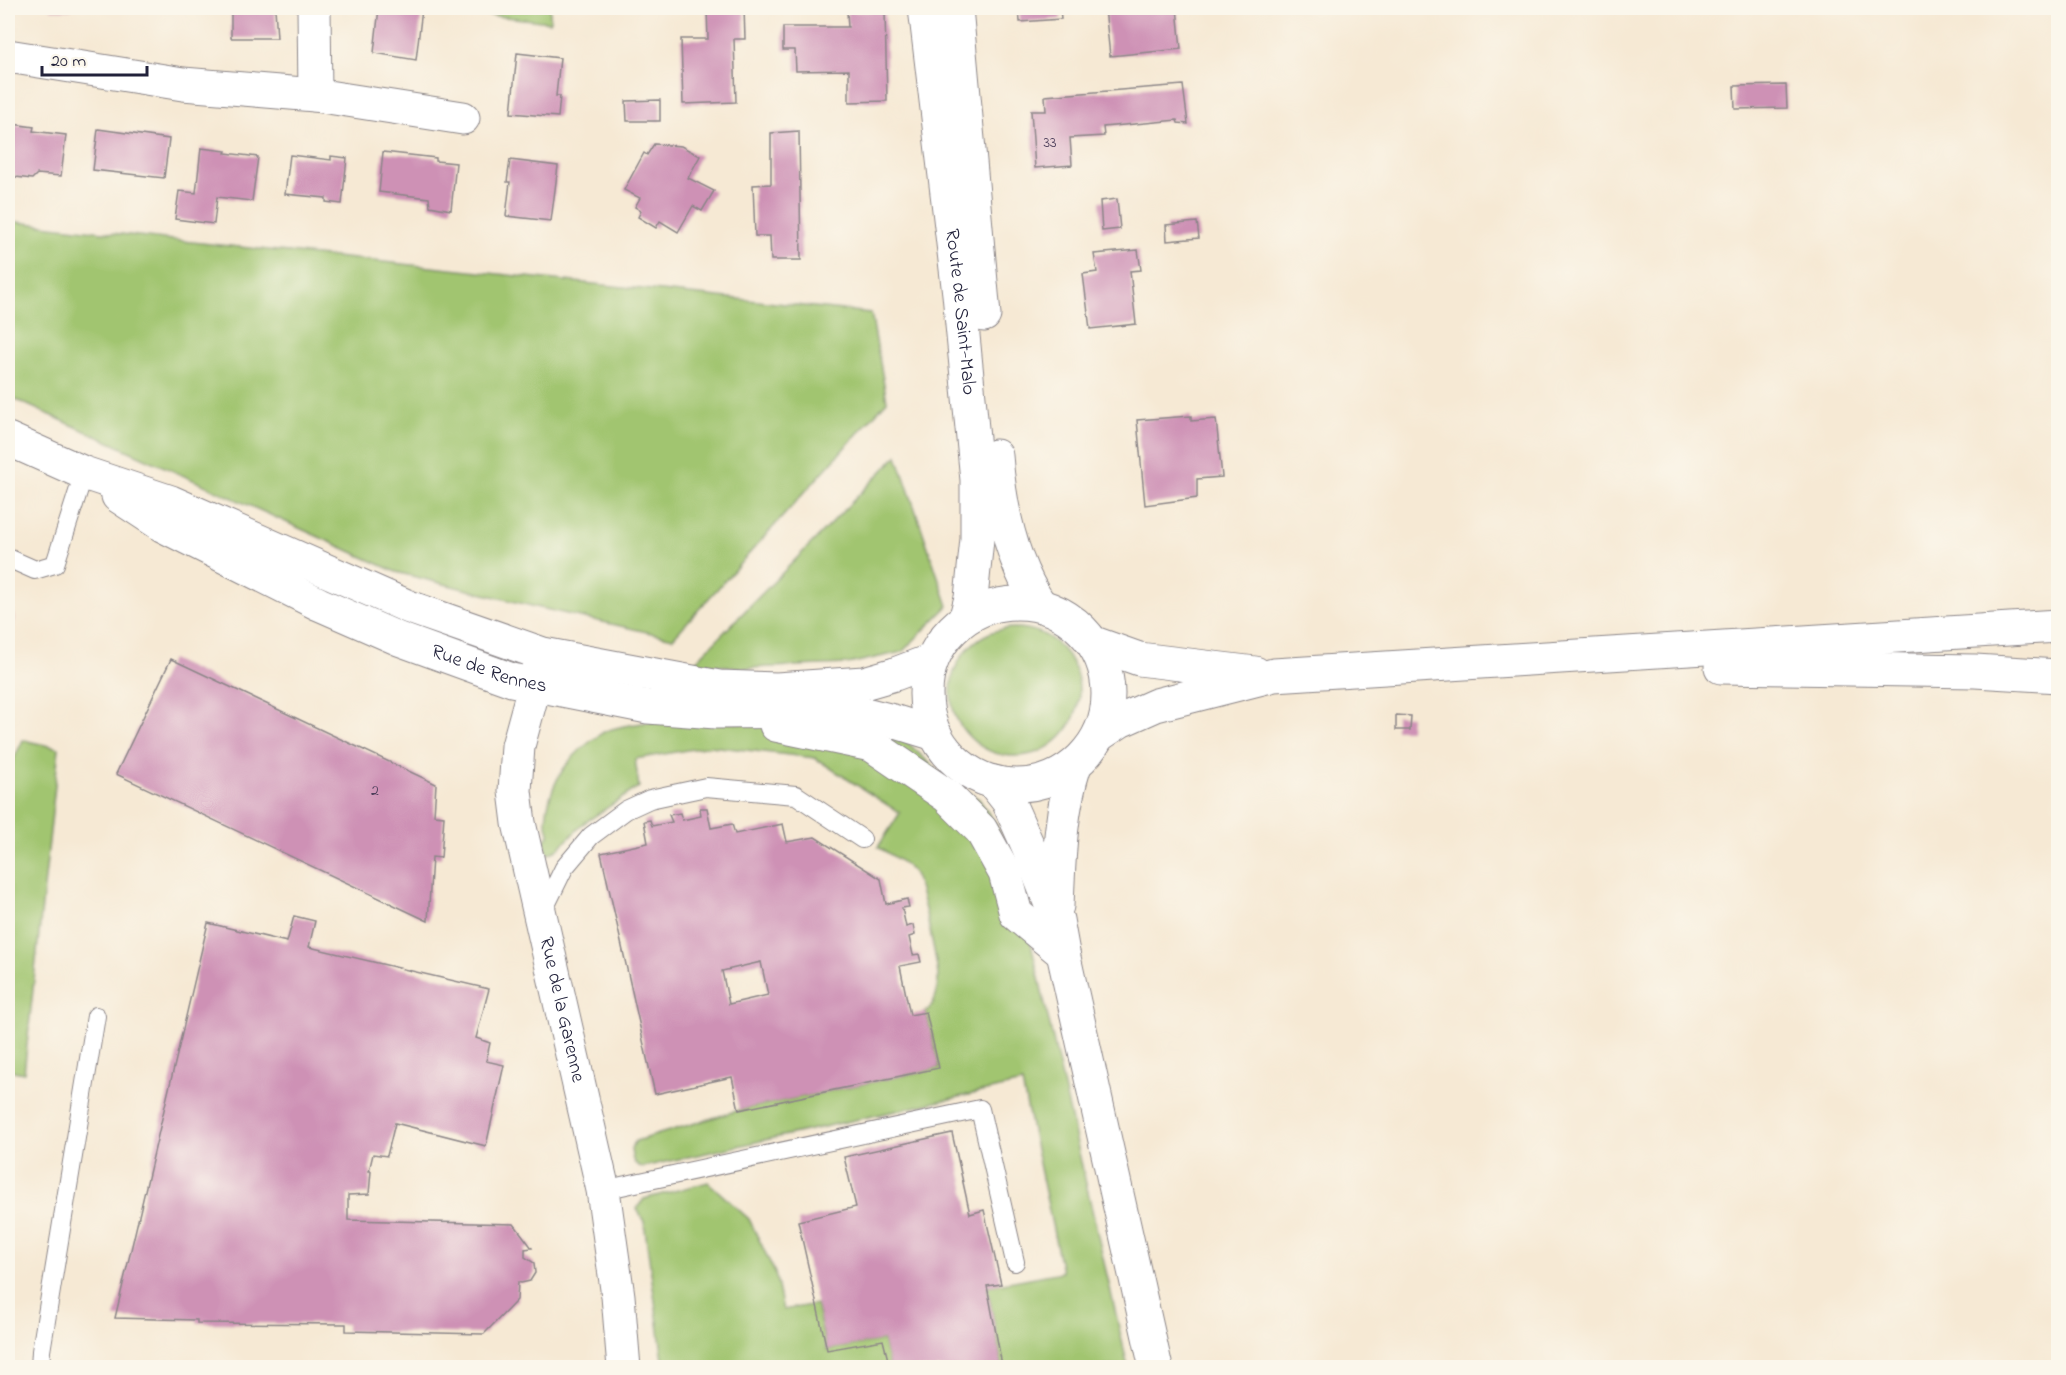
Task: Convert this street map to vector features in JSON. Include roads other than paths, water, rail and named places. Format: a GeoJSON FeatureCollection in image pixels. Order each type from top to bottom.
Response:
{"type":"FeatureCollection","features":[{"type":"Feature","properties":{"kind":"main road"},"geometry":{"type":"LineString","coordinates":[[314,8],[315,95]]}},
{"type":"Feature","properties":{"kind":"main road","name":"Route de Saint-Malo"},"geometry":{"type":"LineString","coordinates":[[925,8],[959,294],[977,480],[977,539],[966,617]]}},
{"type":"Feature","properties":{"kind":"main road","name":"Route de Saint-Malo"},"geometry":{"type":"LineString","coordinates":[[956,8],[1002,509],[1011,543],[1027,585],[1040,605]]}},
{"type":"Feature","properties":{"kind":"main road"},"geometry":{"type":"LineString","coordinates":[[8,56],[183,84],[315,95],[463,118]]}},
{"type":"Feature","properties":{"kind":"main road","name":"Rue de Rennes"},"geometry":{"type":"LineString","coordinates":[[8,439],[84,473],[171,502],[409,607],[543,654],[718,687],[777,689],[864,683],[932,660]]}},
{"type":"Feature","properties":{"kind":"main road","name":"Rue de Rennes"},"geometry":{"type":"LineString","coordinates":[[84,473],[162,525],[319,604],[464,664],[534,686],[648,707],[716,712],[826,711],[869,716],[935,734]]}},
{"type":"Feature","properties":{"kind":"main road"},"geometry":{"type":"LineString","coordinates":[[1021,602],[1040,605],[1070,619],[1094,643],[1104,665],[1109,689],[1107,713],[1099,735],[1088,751],[1075,765],[1057,776],[1036,783],[1015,785],[993,782],[975,775],[945,751],[928,717],[925,698],[926,678],[940,643],[966,617],[1002,603],[1021,602]]}},
{"type":"Feature","properties":{"kind":"main road"},"geometry":{"type":"LineString","coordinates":[[1094,643],[1139,659],[1167,664],[1274,675],[2058,626]]}},
{"type":"Feature","properties":{"kind":"main road","name":"Rue de la Garenne"},"geometry":{"type":"LineString","coordinates":[[543,654],[518,746],[515,791],[519,823],[603,1190],[618,1296],[624,1368]]}},
{"type":"Feature","properties":{"kind":"main road"},"geometry":{"type":"LineString","coordinates":[[1557,658],[1704,667],[1975,671],[2058,676]]}},
{"type":"Feature","properties":{"kind":"main road"},"geometry":{"type":"LineString","coordinates":[[1099,735],[1120,721],[1156,705],[1274,675]]}},
{"type":"Feature","properties":{"kind":"main road"},"geometry":{"type":"LineString","coordinates":[[716,712],[872,745],[947,796],[981,830],[1005,873],[1016,914],[1063,953]]}},
{"type":"Feature","properties":{"kind":"main road"},"geometry":{"type":"LineString","coordinates":[[1057,920],[1059,843],[1067,790],[1075,765]]}},
{"type":"Feature","properties":{"kind":"main road"},"geometry":{"type":"LineString","coordinates":[[993,782],[1008,801],[1057,920],[1156,1368]]}},
{"type":"Feature","properties":{"kind":"lane"},"geometry":{"type":"LineString","coordinates":[[8,558],[35,570],[55,564],[84,473]]}},
{"type":"Feature","properties":{"kind":"lane"},"geometry":{"type":"LineString","coordinates":[[540,916],[564,868],[591,836],[626,810],[650,798],[706,787],[796,795],[862,839]]}},
{"type":"Feature","properties":{"kind":"lane"},"geometry":{"type":"LineString","coordinates":[[40,1368],[96,1016]]}},
{"type":"Feature","properties":{"kind":"lane"},"geometry":{"type":"LineString","coordinates":[[603,1190],[980,1109],[1015,1262]]}}]}
